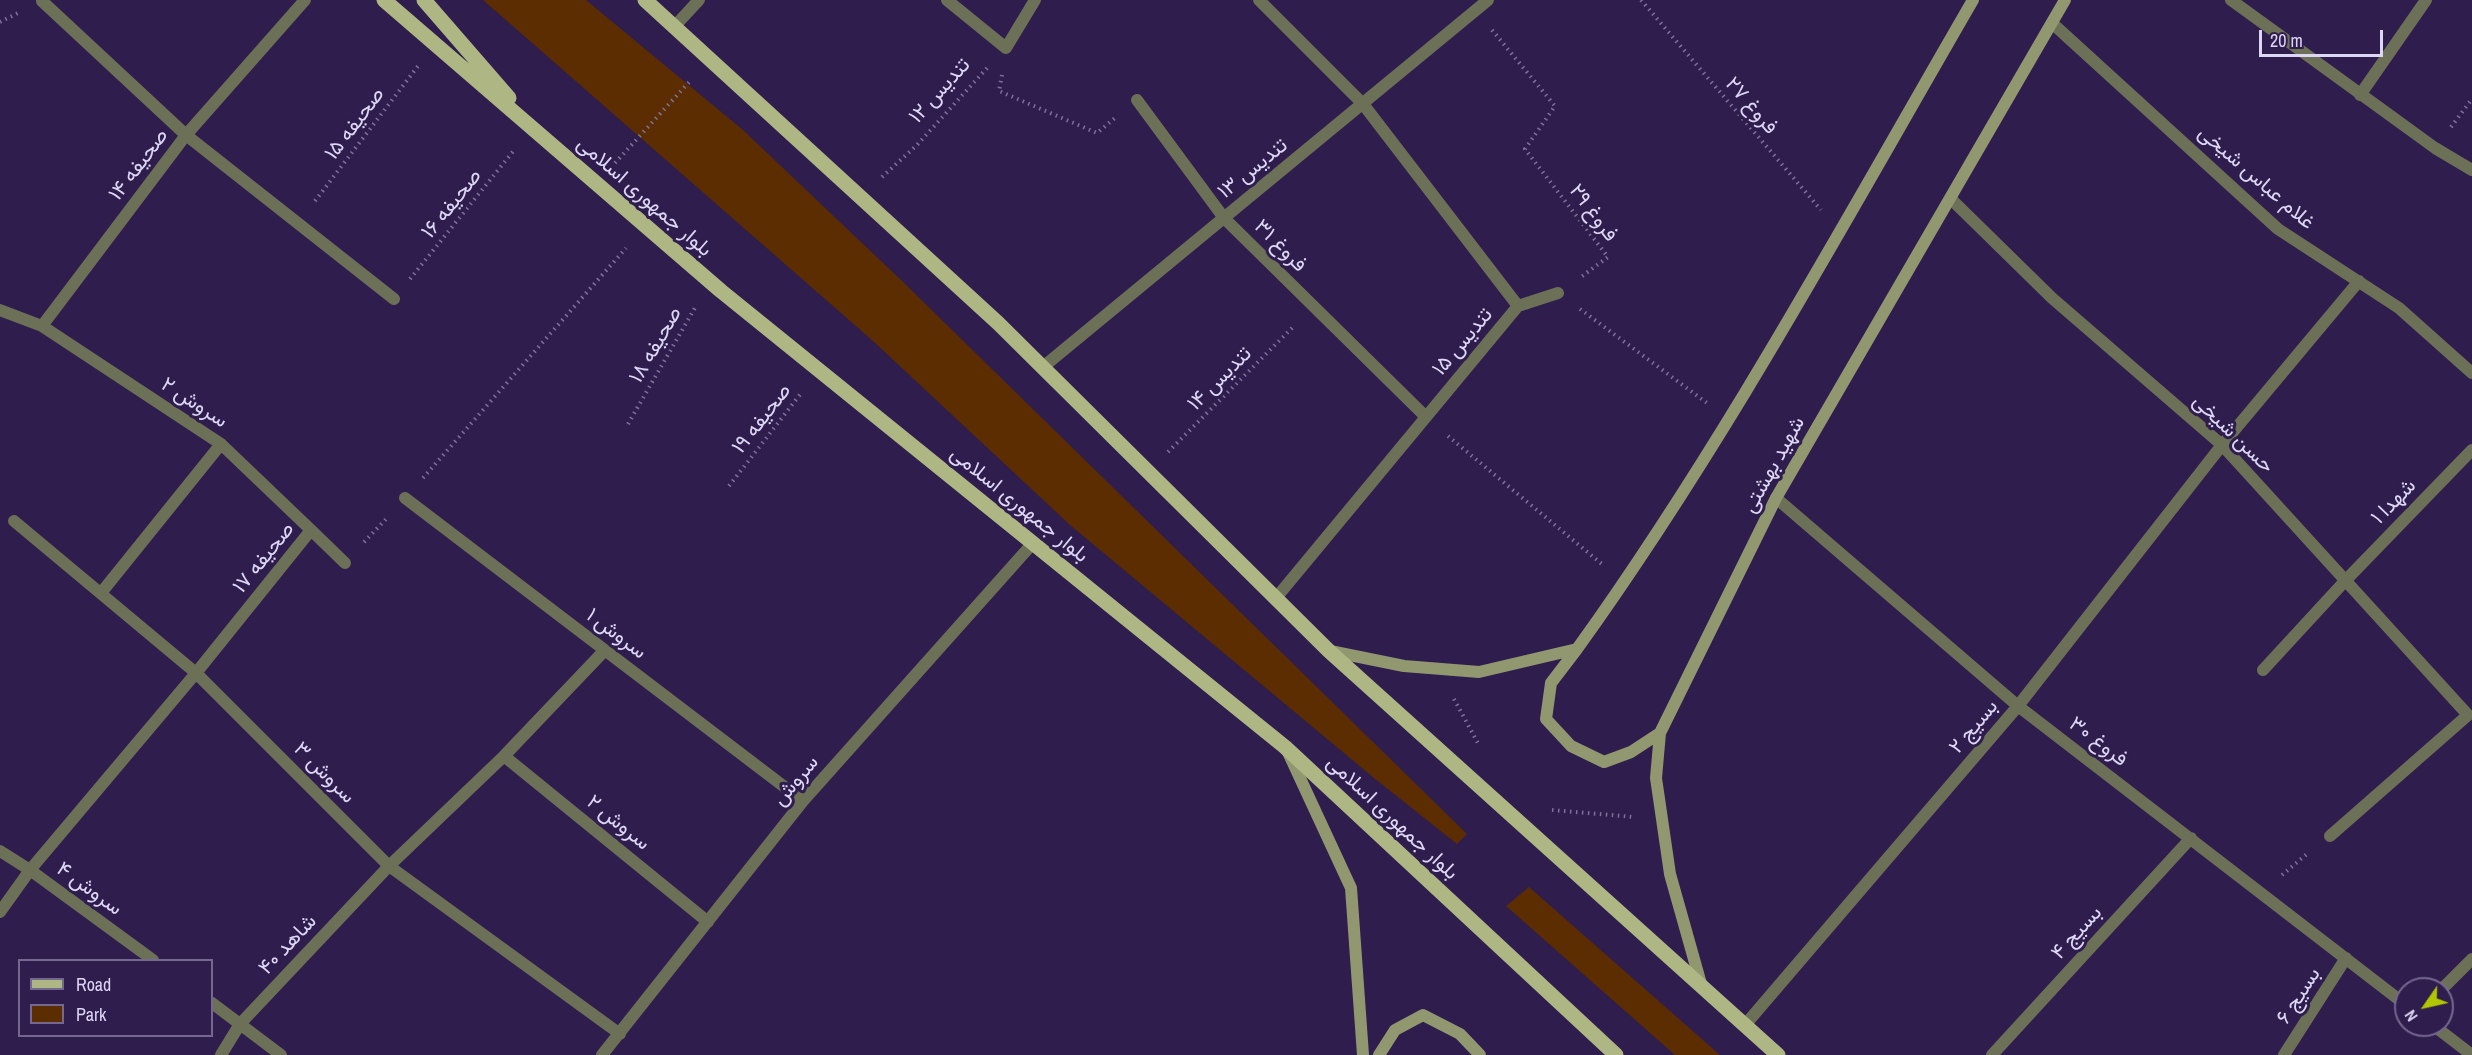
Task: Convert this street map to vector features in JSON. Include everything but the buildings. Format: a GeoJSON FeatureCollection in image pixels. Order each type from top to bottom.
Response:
{"type":"FeatureCollection","features":[{"type":"Feature","properties":{"kind":"main road","name":"بلوار جمهوری اسلامی"},"geometry":{"type":"LineString","coordinates":[[384,0],[710,282],[1285,747],[1616,1055]]}},
{"type":"Feature","properties":{"kind":"main road"},"geometry":{"type":"LineString","coordinates":[[424,0],[537,132]]}},
{"type":"Feature","properties":{"kind":"main road"},"geometry":{"type":"LineString","coordinates":[[645,0],[860,196],[1043,368],[1329,651],[1778,1055]]}},
{"type":"Feature","properties":{"kind":"main road"},"geometry":{"type":"LineString","coordinates":[[1660,733],[1631,752],[1604,762],[1570,746],[1546,719],[1551,683],[1624,583],[1729,420],[1973,0]]}},
{"type":"Feature","properties":{"kind":"main road","name":"شهید بهشتی"},"geometry":{"type":"LineString","coordinates":[[1701,984],[1670,874],[1656,778],[1660,733],[1776,498],[2065,0]]}},
{"type":"Feature","properties":{"kind":"main road"},"geometry":{"type":"LineString","coordinates":[[1329,651],[1404,666],[1479,672],[1577,650]]}},
{"type":"Feature","properties":{"kind":"main road"},"geometry":{"type":"LineString","coordinates":[[1285,747],[1351,888],[1364,1055]]}},
{"type":"Feature","properties":{"kind":"main road"},"geometry":{"type":"LineString","coordinates":[[1379,1055],[1395,1030],[1423,1015],[1460,1034],[1480,1055]]}},
{"type":"Feature","properties":{"kind":"street","name":"صحیفه ۱۴"},"geometry":{"type":"LineString","coordinates":[[42,326],[186,135],[305,0]]}},
{"type":"Feature","properties":{"kind":"street"},"geometry":{"type":"LineString","coordinates":[[674,27],[699,0]]}},
{"type":"Feature","properties":{"kind":"street"},"geometry":{"type":"LineString","coordinates":[[946,0],[1006,48],[1035,0]]}},
{"type":"Feature","properties":{"kind":"street","name":"تندیس ۱۵"},"geometry":{"type":"LineString","coordinates":[[1259,0],[1363,104],[1518,306],[1276,598]]}},
{"type":"Feature","properties":{"kind":"street","name":"تندیس ۱۳"},"geometry":{"type":"LineString","coordinates":[[1043,368],[1488,0]]}},
{"type":"Feature","properties":{"kind":"street"},"geometry":{"type":"LineString","coordinates":[[2231,0],[2435,148],[2472,170]]}},
{"type":"Feature","properties":{"kind":"street"},"geometry":{"type":"LineString","coordinates":[[2360,95],[2427,0]]}},
{"type":"Feature","properties":{"kind":"street"},"geometry":{"type":"LineString","coordinates":[[42,1],[186,135],[394,298]]}},
{"type":"Feature","properties":{"kind":"street","name":"غلام عباس شیخی"},"geometry":{"type":"LineString","coordinates":[[2052,23],[2278,229],[2399,308],[2472,372]]}},
{"type":"Feature","properties":{"kind":"street","name":"فروغ ۳۱"},"geometry":{"type":"LineString","coordinates":[[1137,100],[1224,218],[1426,417]]}},
{"type":"Feature","properties":{"kind":"street","name":"حسن شیخی"},"geometry":{"type":"LineString","coordinates":[[1950,199],[2052,298],[2222,446],[2468,715],[2330,836]]}},
{"type":"Feature","properties":{"kind":"street","name":"بسیج ۲"},"geometry":{"type":"LineString","coordinates":[[1745,1025],[2018,706],[2222,446],[2359,281]]}},
{"type":"Feature","properties":{"kind":"street"},"geometry":{"type":"LineString","coordinates":[[1518,306],[1558,293]]}},
{"type":"Feature","properties":{"kind":"street"},"geometry":{"type":"LineString","coordinates":[[0,310],[42,326]]}},
{"type":"Feature","properties":{"kind":"street","name":"سروش ۲"},"geometry":{"type":"LineString","coordinates":[[42,326],[221,444],[311,530]]}},
{"type":"Feature","properties":{"kind":"street"},"geometry":{"type":"LineString","coordinates":[[100,593],[221,444]]}},
{"type":"Feature","properties":{"kind":"street","name":"شهدا ۱"},"geometry":{"type":"LineString","coordinates":[[2263,670],[2345,581],[2472,450]]}},
{"type":"Feature","properties":{"kind":"street","name":"سروش ۱"},"geometry":{"type":"LineString","coordinates":[[405,498],[803,801]]}},
{"type":"Feature","properties":{"kind":"street","name":"فروغ ۳۰"},"geometry":{"type":"LineString","coordinates":[[1776,498],[2018,706],[2394,996]]}},
{"type":"Feature","properties":{"kind":"street","name":"سروش ۳"},"geometry":{"type":"LineString","coordinates":[[14,521],[196,673],[389,866],[620,1034]]}},
{"type":"Feature","properties":{"kind":"street","name":"صحیفه ۱۷"},"geometry":{"type":"LineString","coordinates":[[0,912],[30,870],[196,673],[311,530],[345,563]]}},
{"type":"Feature","properties":{"kind":"street","name":"سروش"},"geometry":{"type":"LineString","coordinates":[[602,1055],[803,801],[1033,543]]}},
{"type":"Feature","properties":{"kind":"street","name":"شاهد ۴۰"},"geometry":{"type":"LineString","coordinates":[[221,1055],[240,1024],[389,866],[504,756],[605,650]]}},
{"type":"Feature","properties":{"kind":"street","name":"سروش ۲"},"geometry":{"type":"LineString","coordinates":[[504,756],[708,922]]}},
{"type":"Feature","properties":{"kind":"street","name":"بسیج ۴"},"geometry":{"type":"LineString","coordinates":[[1992,1055],[2191,837]]}},
{"type":"Feature","properties":{"kind":"street","name":"سروش ۴"},"geometry":{"type":"LineString","coordinates":[[0,850],[152,959]]}},
{"type":"Feature","properties":{"kind":"street","name":"بسیج ۶"},"geometry":{"type":"LineString","coordinates":[[2284,1055],[2346,958]]}},
{"type":"Feature","properties":{"kind":"street"},"geometry":{"type":"LineString","coordinates":[[2454,977],[2472,959]]}},
{"type":"Feature","properties":{"kind":"street"},"geometry":{"type":"LineString","coordinates":[[213,1004],[281,1055]]}},
{"type":"Feature","properties":{"kind":"street"},"geometry":{"type":"LineString","coordinates":[[2449,1037],[2472,1054]]}},
{"type":"Feature","properties":{"kind":"path","name":"فروغ ۲۷"},"geometry":{"type":"LineString","coordinates":[[1641,0],[1839,231]]}},
{"type":"Feature","properties":{"kind":"path","name":"فروغ ۲۹"},"geometry":{"type":"LineString","coordinates":[[1476,11],[1555,105],[1525,148],[1608,257],[1558,293]]}},
{"type":"Feature","properties":{"kind":"path","name":"صحیفه ۱۵"},"geometry":{"type":"LineString","coordinates":[[298,223],[435,44]]}},
{"type":"Feature","properties":{"kind":"path"},"geometry":{"type":"LineString","coordinates":[[1006,48],[999,91],[1097,133],[1137,100]]}},
{"type":"Feature","properties":{"kind":"path","name":"تندیس ۱۲"},"geometry":{"type":"LineString","coordinates":[[860,196],[917,145],[1006,48]]}},
{"type":"Feature","properties":{"kind":"path"},"geometry":{"type":"LineString","coordinates":[[597,184],[709,59]]}},
{"type":"Feature","properties":{"kind":"path","name":"صحیفه ۱۶"},"geometry":{"type":"LineString","coordinates":[[394,298],[537,132]]}},
{"type":"Feature","properties":{"kind":"path"},"geometry":{"type":"LineString","coordinates":[[345,563],[646,226]]}},
{"type":"Feature","properties":{"kind":"path","name":"صحیفه ۱۸"},"geometry":{"type":"LineString","coordinates":[[627,424],[710,282]]}},
{"type":"Feature","properties":{"kind":"path"},"geometry":{"type":"LineString","coordinates":[[1558,293],[1729,420]]}},
{"type":"Feature","properties":{"kind":"path","name":"تندیس ۱۴"},"geometry":{"type":"LineString","coordinates":[[1148,472],[1313,306]]}},
{"type":"Feature","properties":{"kind":"path","name":"صحیفه ۱۹"},"geometry":{"type":"LineString","coordinates":[[729,486],[819,370]]}},
{"type":"Feature","properties":{"kind":"path"},"geometry":{"type":"LineString","coordinates":[[1426,417],[1624,583]]}},
{"type":"Feature","properties":{"kind":"path"},"geometry":{"type":"LineString","coordinates":[[1437,669],[1480,745]]}},
{"type":"Feature","properties":{"kind":"path"},"geometry":{"type":"LineString","coordinates":[[1541,810],[1662,819]]}},
{"type":"Feature","properties":{"kind":"path"},"geometry":{"type":"LineString","coordinates":[[2261,892],[2330,836]]}},
{"type":"Feature","properties":{"kind":"green space"},"geometry":{"type":"Polygon","coordinates":[[[483,0],[586,0],[743,130],[901,280],[1467,834],[1457,844],[1374,778],[1070,525],[873,341],[483,0]]]}},
{"type":"Feature","properties":{"kind":"green space"},"geometry":{"type":"Polygon","coordinates":[[[1529,887],[1720,1055],[1675,1055],[1506,906],[1529,887]]]}}]}
